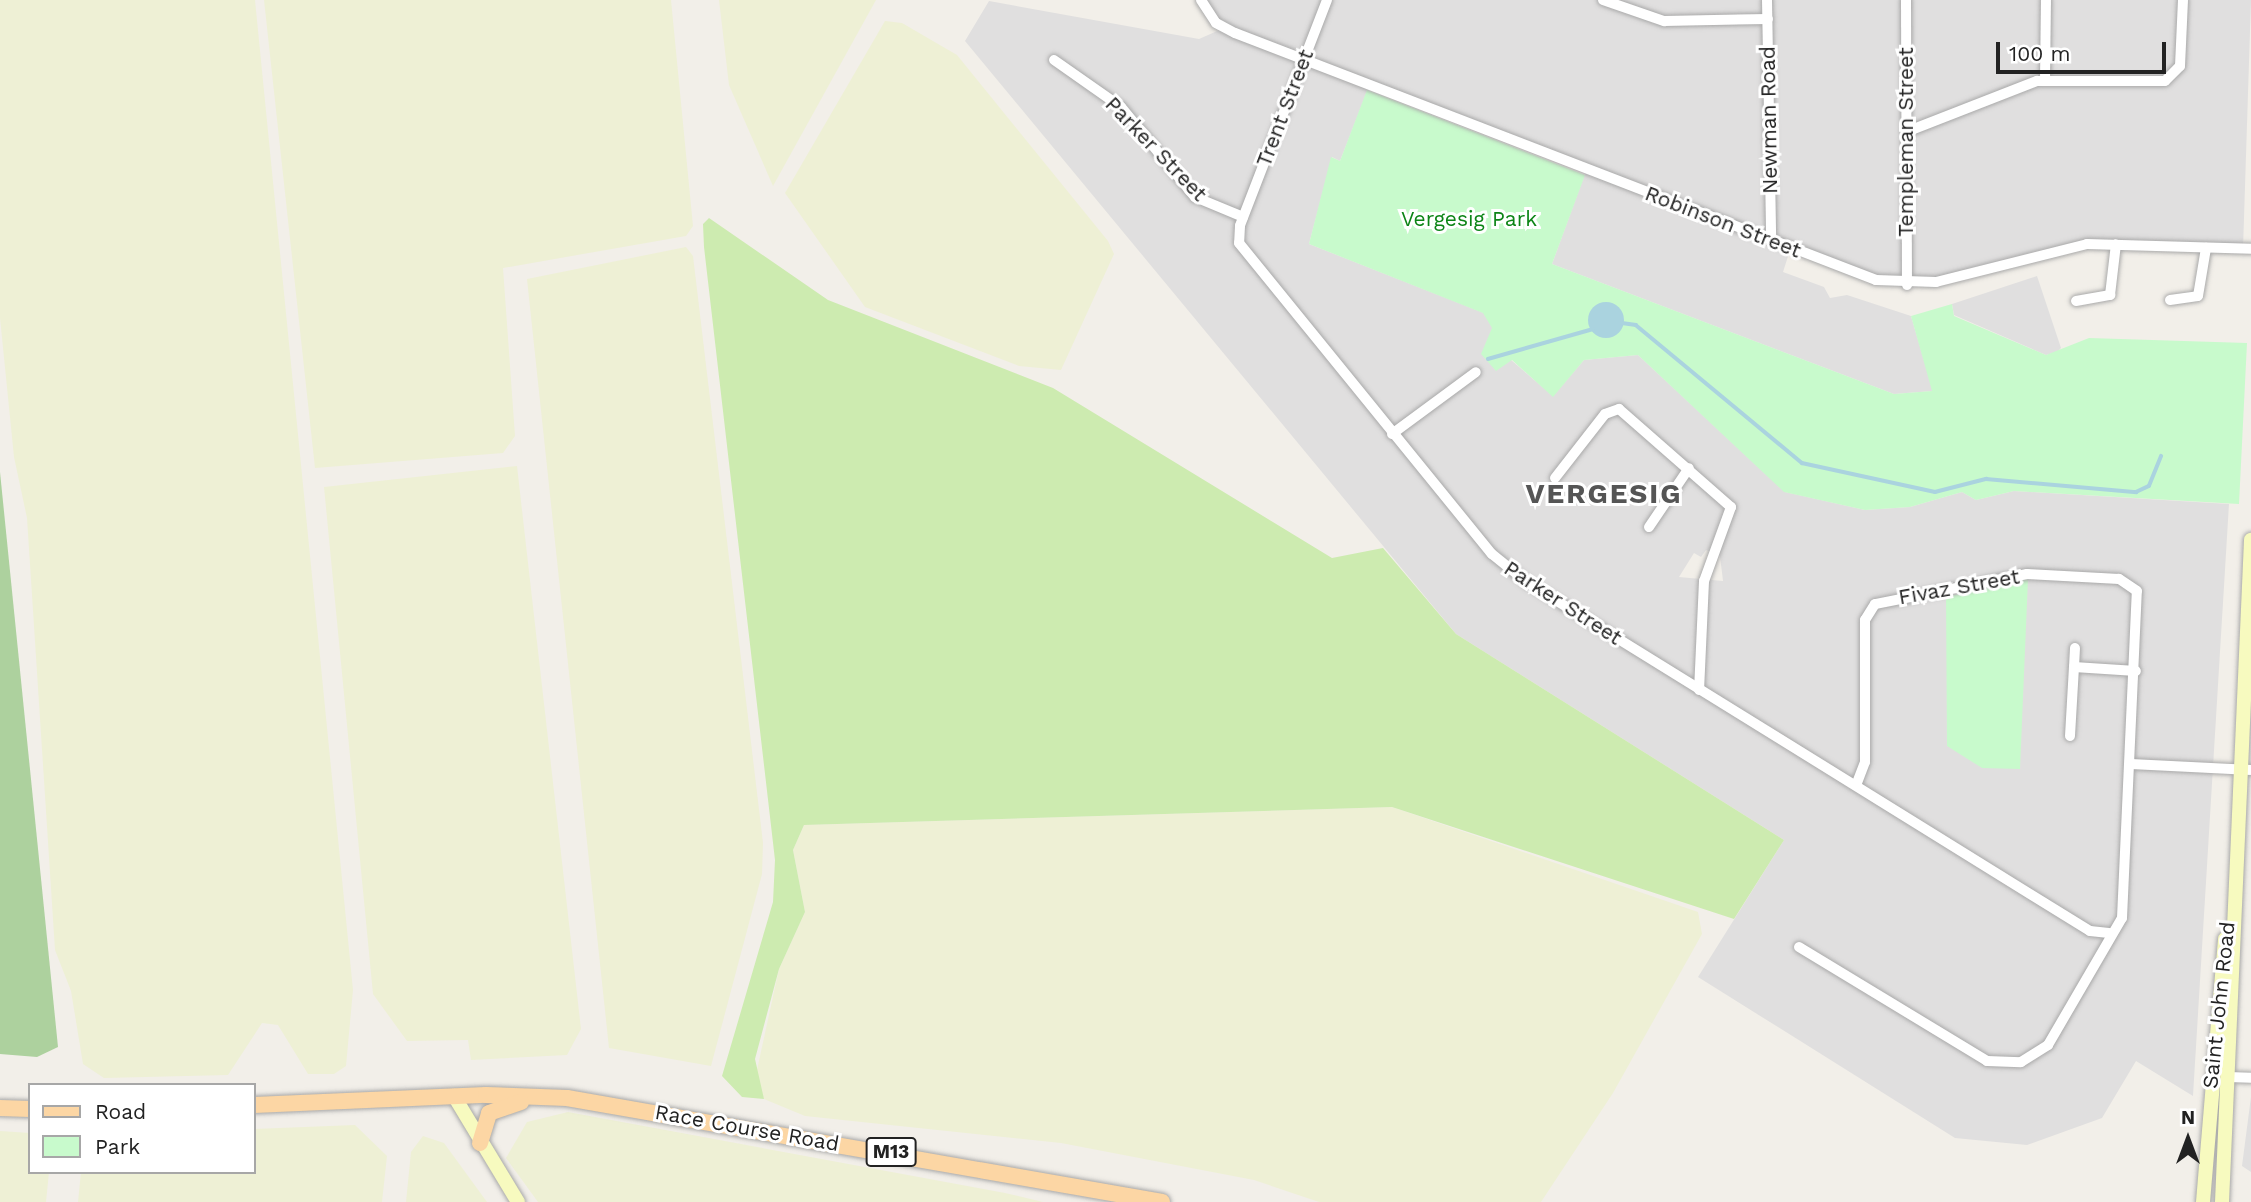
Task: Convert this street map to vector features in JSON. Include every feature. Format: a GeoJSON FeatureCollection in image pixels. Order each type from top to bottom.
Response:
{"type":"FeatureCollection","features":[{"type":"Feature","properties":{"kind":"main road","name":"Saint John Road"},"geometry":{"type":"LineString","coordinates":[[2203,1202],[2245,770],[2251,540]]}},
{"type":"Feature","properties":{"kind":"main road","name":"Saint John Road"},"geometry":{"type":"LineString","coordinates":[[2222,1202],[2232,892]]}},
{"type":"Feature","properties":{"kind":"main road","name":"Race Course Road"},"geometry":{"type":"LineString","coordinates":[[454,1096],[548,1097],[1162,1202]]}},
{"type":"Feature","properties":{"kind":"main road","name":"M13"},"geometry":{"type":"LineString","coordinates":[[256,1105],[454,1096]]}},
{"type":"Feature","properties":{"kind":"main road"},"geometry":{"type":"LineString","coordinates":[[454,1096],[518,1202]]}},
{"type":"Feature","properties":{"kind":"main road"},"geometry":{"type":"LineString","coordinates":[[480,1143],[494,1109],[548,1097]]}},
{"type":"Feature","properties":{"kind":"main road"},"geometry":{"type":"LineString","coordinates":[[0,1108],[28,1109]]}},
{"type":"Feature","properties":{"kind":"street","name":"Robinson Street"},"geometry":{"type":"LineString","coordinates":[[1201,0],[1216,23],[1865,277],[1907,285],[2073,245],[2251,249]]}},
{"type":"Feature","properties":{"kind":"street","name":"Trent Street"},"geometry":{"type":"LineString","coordinates":[[1243,217],[1327,0]]}},
{"type":"Feature","properties":{"kind":"street"},"geometry":{"type":"LineString","coordinates":[[1603,0],[1664,21],[1768,19]]}},
{"type":"Feature","properties":{"kind":"street","name":"Newman Road"},"geometry":{"type":"LineString","coordinates":[[1767,0],[1771,240]]}},
{"type":"Feature","properties":{"kind":"street","name":"Templeman Street"},"geometry":{"type":"LineString","coordinates":[[1906,0],[1907,285]]}},
{"type":"Feature","properties":{"kind":"street"},"geometry":{"type":"LineString","coordinates":[[2045,80],[2046,0]]}},
{"type":"Feature","properties":{"kind":"street"},"geometry":{"type":"LineString","coordinates":[[1906,132],[2045,80],[2170,78],[2180,66],[2183,0]]}},
{"type":"Feature","properties":{"kind":"street","name":"Parker Street"},"geometry":{"type":"LineString","coordinates":[[1054,60],[1121,107],[1195,197],[1243,217],[1238,238],[1244,254],[1502,565],[2090,931],[2109,933]]}},
{"type":"Feature","properties":{"kind":"street"},"geometry":{"type":"LineString","coordinates":[[2076,300],[2110,295],[2116,244]]}},
{"type":"Feature","properties":{"kind":"street"},"geometry":{"type":"LineString","coordinates":[[2170,300],[2198,296],[2206,248]]}},
{"type":"Feature","properties":{"kind":"street"},"geometry":{"type":"LineString","coordinates":[[1392,434],[1476,372]]}},
{"type":"Feature","properties":{"kind":"street"},"geometry":{"type":"LineString","coordinates":[[1555,478],[1614,409],[1628,413],[1732,511],[1707,574],[1699,690]]}},
{"type":"Feature","properties":{"kind":"street"},"geometry":{"type":"LineString","coordinates":[[1649,527],[1689,468]]}},
{"type":"Feature","properties":{"kind":"street","name":"Fivaz Street"},"geometry":{"type":"LineString","coordinates":[[1799,947],[1979,1058],[2012,1064],[2048,1045],[2106,953],[2109,933],[2123,914],[2140,601],[2125,580],[2026,574],[1878,601],[1865,620],[1865,762],[1856,785]]}},
{"type":"Feature","properties":{"kind":"street"},"geometry":{"type":"LineString","coordinates":[[2070,736],[2075,649]]}},
{"type":"Feature","properties":{"kind":"street"},"geometry":{"type":"LineString","coordinates":[[2074,667],[2136,671]]}},
{"type":"Feature","properties":{"kind":"street"},"geometry":{"type":"LineString","coordinates":[[2131,764],[2245,770]]}},
{"type":"Feature","properties":{"kind":"street"},"geometry":{"type":"LineString","coordinates":[[2228,1077],[2251,1078]]}},
{"type":"Feature","properties":{"kind":"shaded area"},"geometry":{"type":"Polygon","coordinates":[[[1202,0],[2251,0],[2243,249],[2093,243],[1906,284],[1791,247],[1783,272],[1824,287],[1830,298],[1847,295],[1911,316],[1933,391],[1894,394],[1552,264],[1587,168],[1370,84],[1340,161],[1332,157],[1309,244],[1484,313],[1511,360],[1553,396],[1584,360],[1638,355],[1785,492],[1865,510],[1910,507],[1962,492],[1976,500],[2014,491],[2229,504],[2193,1096],[2136,1061],[2102,1118],[2027,1145],[1955,1138],[1698,977],[1784,840],[1456,634],[965,41],[989,1],[1199,39],[1224,28],[1202,0]],[[1706,550],[1701,557],[1694,553],[1679,577],[1723,581],[1720,556],[1706,550]]]}},
{"type":"Feature","properties":{"kind":"shaded area"},"geometry":{"type":"Polygon","coordinates":[[[2037,276],[2061,348],[2057,352],[2046,355],[1954,315],[1952,304],[2037,276]]]}},
{"type":"Feature","properties":{"kind":"shaded area"},"geometry":{"type":"Polygon","coordinates":[[[2251,1097],[2251,1172],[2242,1166],[2251,1097]]]}},
{"type":"Feature","properties":{"kind":"green space"},"geometry":{"type":"Polygon","coordinates":[[[0,0],[255,0],[353,990],[346,1066],[334,1074],[308,1074],[278,1025],[262,1023],[228,1075],[104,1078],[83,1064],[71,991],[55,950],[27,518],[14,457],[0,318],[0,0]]]}},
{"type":"Feature","properties":{"kind":"green space"},"geometry":{"type":"Polygon","coordinates":[[[264,0],[671,0],[693,226],[686,236],[503,268],[515,436],[503,453],[315,468],[264,0]]]}},
{"type":"Feature","properties":{"kind":"green space"},"geometry":{"type":"Polygon","coordinates":[[[719,0],[876,0],[773,186],[729,85],[719,0]]]}},
{"type":"Feature","properties":{"kind":"green space"},"geometry":{"type":"Polygon","coordinates":[[[885,21],[902,23],[957,55],[1108,241],[1114,254],[1061,370],[1019,366],[865,307],[785,193],[885,21]]]}},
{"type":"Feature","properties":{"kind":"green space","name":"Vergesig Park"},"geometry":{"type":"Polygon","coordinates":[[[1367,90],[1585,175],[1552,264],[1894,394],[1932,391],[1911,316],[1952,304],[1954,316],[2046,355],[2089,338],[2247,343],[2239,504],[2014,491],[1976,500],[1962,492],[1910,507],[1865,510],[1784,492],[1638,355],[1584,360],[1553,397],[1512,360],[1496,371],[1481,354],[1492,328],[1483,313],[1309,244],[1331,157],[1340,161],[1367,90]]]}},
{"type":"Feature","properties":{"kind":"green space"},"geometry":{"type":"Polygon","coordinates":[[[709,218],[828,300],[1053,388],[1332,558],[1383,548],[1456,634],[1784,840],[1734,919],[1392,807],[804,825],[793,850],[805,912],[779,969],[755,1059],[764,1099],[742,1097],[722,1076],[773,902],[775,860],[704,247],[703,224],[709,218]]]}},
{"type":"Feature","properties":{"kind":"green space"},"geometry":{"type":"Polygon","coordinates":[[[686,247],[693,256],[763,843],[762,874],[711,1066],[609,1048],[527,279],[686,247]]]}},
{"type":"Feature","properties":{"kind":"green space"},"geometry":{"type":"Polygon","coordinates":[[[517,466],[581,1029],[567,1055],[471,1060],[468,1040],[407,1041],[373,994],[324,487],[517,466]]]}},
{"type":"Feature","properties":{"kind":"green space"},"geometry":{"type":"Polygon","coordinates":[[[0,472],[58,1047],[37,1057],[0,1054],[0,472]]]}},
{"type":"Feature","properties":{"kind":"green space"},"geometry":{"type":"Polygon","coordinates":[[[2028,579],[2020,769],[1982,768],[1947,746],[1946,597],[2028,579]]]}},
{"type":"Feature","properties":{"kind":"green space"},"geometry":{"type":"Polygon","coordinates":[[[1392,807],[1698,912],[1702,934],[1613,1093],[1541,1202],[1319,1202],[1254,1180],[1061,1143],[805,1116],[764,1099],[755,1079],[779,969],[805,912],[793,850],[804,825],[1392,807]]]}},
{"type":"Feature","properties":{"kind":"green space"},"geometry":{"type":"Polygon","coordinates":[[[568,1112],[1043,1202],[538,1202],[506,1158],[527,1122],[568,1112]]]}},
{"type":"Feature","properties":{"kind":"green space"},"geometry":{"type":"Polygon","coordinates":[[[355,1125],[387,1156],[382,1202],[78,1202],[81,1174],[256,1174],[256,1129],[355,1125]]]}},
{"type":"Feature","properties":{"kind":"green space"},"geometry":{"type":"Polygon","coordinates":[[[0,1131],[28,1133],[28,1174],[49,1174],[46,1202],[0,1202],[0,1131]]]}},
{"type":"Feature","properties":{"kind":"green space"},"geometry":{"type":"Polygon","coordinates":[[[423,1136],[444,1143],[487,1202],[406,1202],[411,1152],[423,1136]]]}},
{"type":"Feature","properties":{"kind":"water"},"geometry":{"type":"Polygon","coordinates":[[[1606,302],[1619,307],[1624,320],[1619,333],[1606,338],[1593,333],[1588,320],[1593,307],[1606,302]]]}},
{"type":"Feature","properties":{"kind":"waterway"},"geometry":{"type":"LineString","coordinates":[[1622,323],[1636,325],[1802,463],[1935,492],[1986,479],[2136,492],[2149,486],[2161,456]]}},
{"type":"Feature","properties":{"kind":"waterway"},"geometry":{"type":"LineString","coordinates":[[1488,359],[1593,329]]}},
{"type":"Feature","properties":{"kind":"district","name":"VERGESIG"},"geometry":{"type":"Point","coordinates":[1604,494]}}]}
